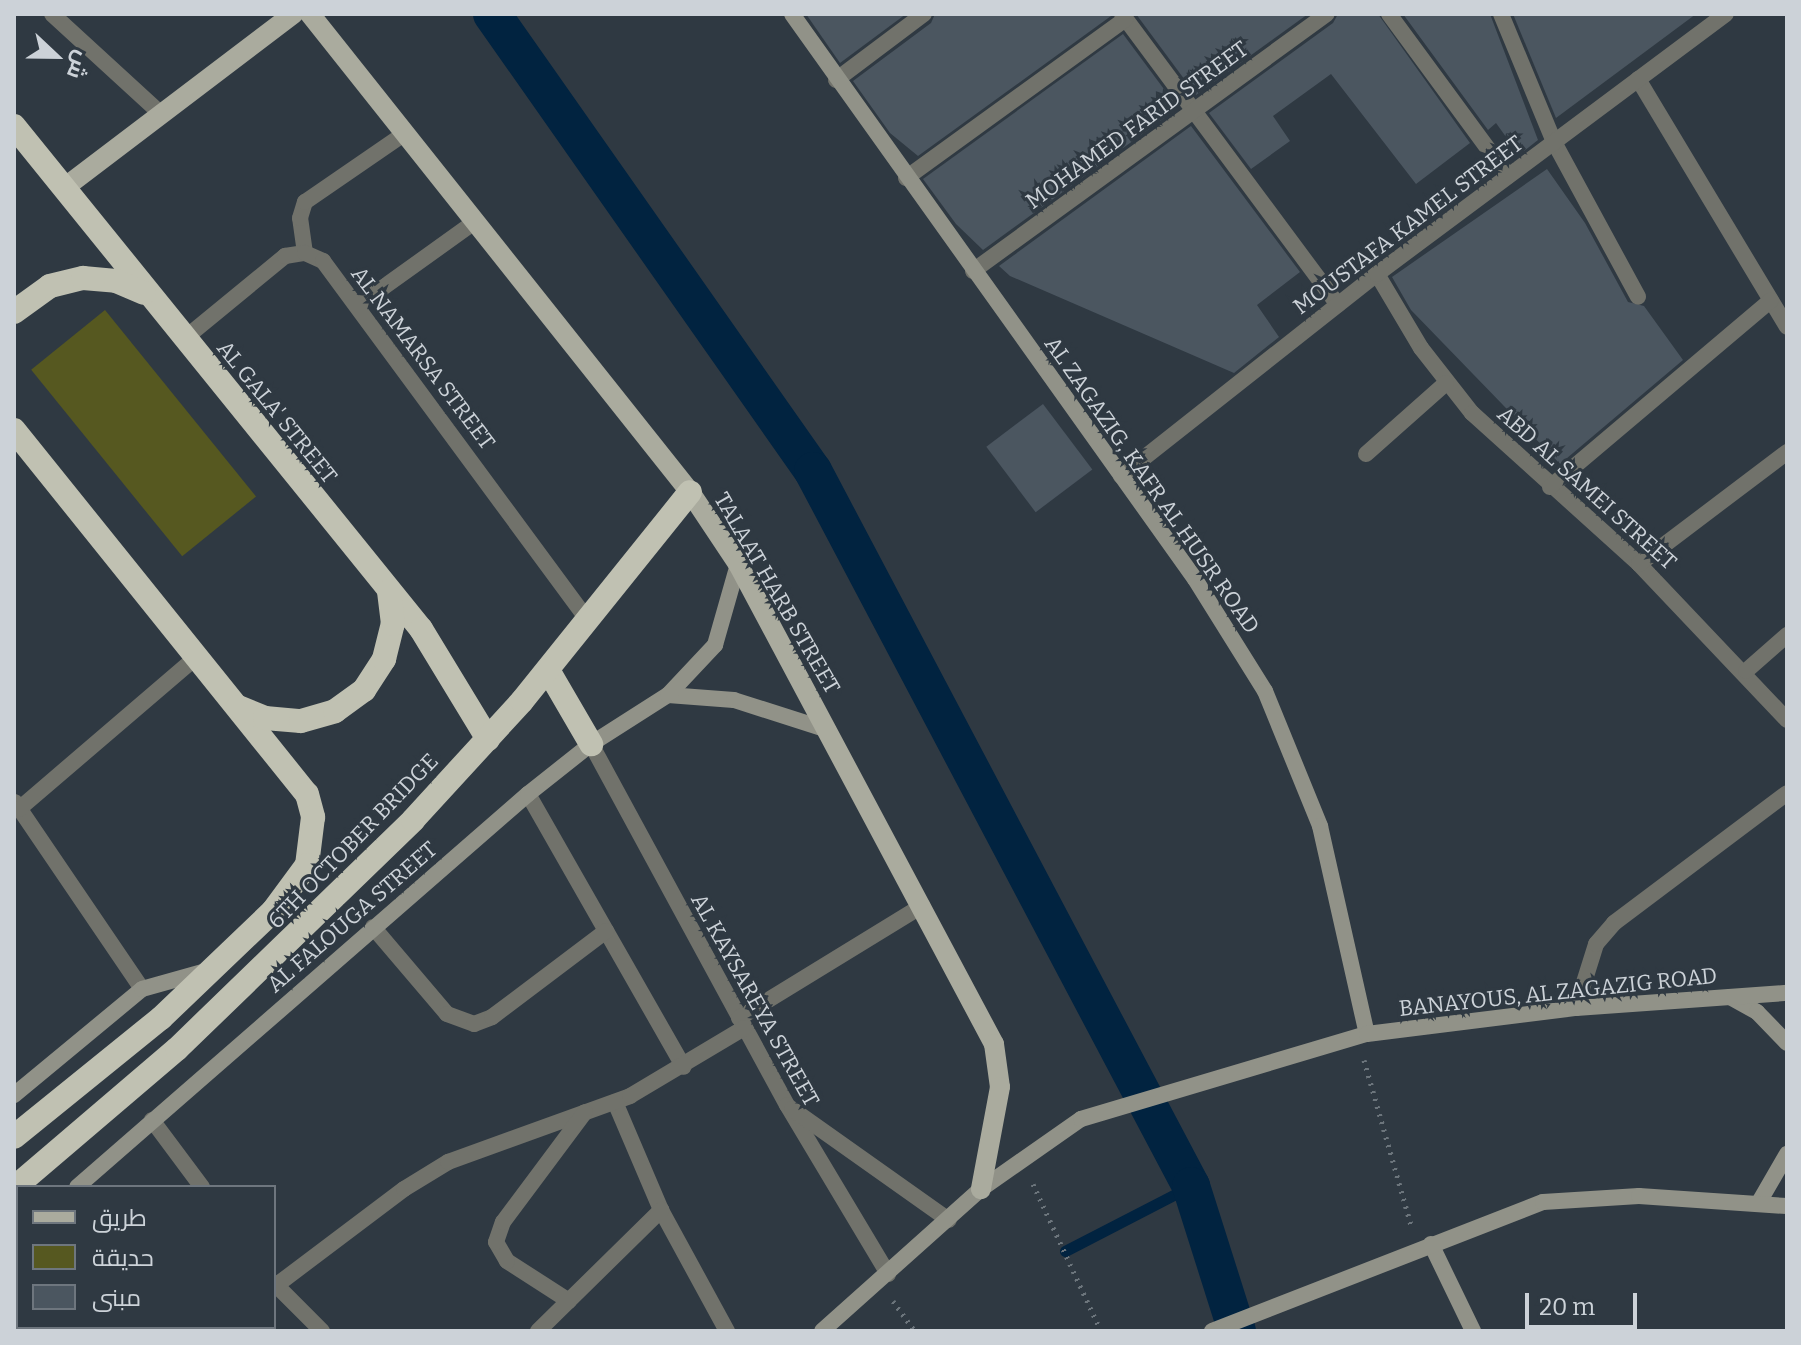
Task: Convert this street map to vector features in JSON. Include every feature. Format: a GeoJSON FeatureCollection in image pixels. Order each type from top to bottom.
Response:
{"type":"FeatureCollection","features":[{"type":"Feature","properties":{"kind":"highway","name":"AL GALA' STREET"},"geometry":{"type":"LineString","coordinates":[[14,126],[146,294],[421,629],[488,739]]}},
{"type":"Feature","properties":{"kind":"highway"},"geometry":{"type":"LineString","coordinates":[[14,312],[50,286],[83,278],[116,281],[146,294]]}},
{"type":"Feature","properties":{"kind":"highway"},"geometry":{"type":"LineString","coordinates":[[14,430],[194,659],[307,794],[313,841],[296,885],[215,969],[14,1137]]}},
{"type":"Feature","properties":{"kind":"highway","name":"6TH OCTOBER BRIDGE"},"geometry":{"type":"LineString","coordinates":[[18,1185],[258,974],[488,739],[548,670],[690,492]]}},
{"type":"Feature","properties":{"kind":"highway"},"geometry":{"type":"LineString","coordinates":[[232,704],[265,718],[301,721],[335,711],[364,690],[384,659],[393,624],[388,588]]}},
{"type":"Feature","properties":{"kind":"highway"},"geometry":{"type":"LineString","coordinates":[[548,670],[591,744]]}},
{"type":"Feature","properties":{"kind":"main road"},"geometry":{"type":"LineString","coordinates":[[64,188],[293,14]]}},
{"type":"Feature","properties":{"kind":"main road","name":"TALAAT HARB STREET"},"geometry":{"type":"LineString","coordinates":[[310,14],[473,223],[690,492],[738,564],[985,1024],[996,1055],[1000,1087],[981,1189]]}},
{"type":"Feature","properties":{"kind":"main road","name":"AL ZAGAZIG, KAFR AL HUSR ROAD"},"geometry":{"type":"LineString","coordinates":[[792,14],[1229,629],[1296,758],[1320,826],[1362,1035]]}},
{"type":"Feature","properties":{"kind":"main road","name":"AL FALOUGA STREET"},"geometry":{"type":"LineString","coordinates":[[79,1185],[528,794],[591,744],[668,695],[715,645],[738,564]]}},
{"type":"Feature","properties":{"kind":"main road"},"geometry":{"type":"LineString","coordinates":[[668,695],[734,700],[828,730]]}},
{"type":"Feature","properties":{"kind":"main road"},"geometry":{"type":"LineString","coordinates":[[14,1095],[142,989],[215,969]]}},
{"type":"Feature","properties":{"kind":"main road","name":"BANAYOUS, AL ZAGAZIG ROAD"},"geometry":{"type":"LineString","coordinates":[[822,1331],[884,1279],[981,1189],[1021,1157],[1081,1119],[1362,1035],[1576,1008],[1787,993]]}},
{"type":"Feature","properties":{"kind":"main road"},"geometry":{"type":"LineString","coordinates":[[1729,996],[1757,1012],[1787,1043]]}},
{"type":"Feature","properties":{"kind":"main road"},"geometry":{"type":"LineString","coordinates":[[1758,1204],[1787,1154]]}},
{"type":"Feature","properties":{"kind":"main road"},"geometry":{"type":"LineString","coordinates":[[1212,1331],[1543,1202],[1591,1196],[1787,1206]]}},
{"type":"Feature","properties":{"kind":"main road"},"geometry":{"type":"LineString","coordinates":[[1424,1246],[1473,1331]]}},
{"type":"Feature","properties":{"kind":"street"},"geometry":{"type":"LineString","coordinates":[[52,14],[161,114]]}},
{"type":"Feature","properties":{"kind":"street"},"geometry":{"type":"LineString","coordinates":[[836,80],[924,14]]}},
{"type":"Feature","properties":{"kind":"street","name":"MOHAMED FARID STREET"},"geometry":{"type":"LineString","coordinates":[[973,271],[1327,14]]}},
{"type":"Feature","properties":{"kind":"street"},"geometry":{"type":"LineString","coordinates":[[1389,14],[1508,176]]}},
{"type":"Feature","properties":{"kind":"street"},"geometry":{"type":"LineString","coordinates":[[1501,14],[1554,142],[1638,297]]}},
{"type":"Feature","properties":{"kind":"street","name":"MOUSTAFA KAMEL STREET"},"geometry":{"type":"LineString","coordinates":[[1121,476],[1377,274],[1726,14]]}},
{"type":"Feature","properties":{"kind":"street"},"geometry":{"type":"LineString","coordinates":[[906,178],[1124,16],[1338,305]]}},
{"type":"Feature","properties":{"kind":"street"},"geometry":{"type":"LineString","coordinates":[[1638,79],[1787,327]]}},
{"type":"Feature","properties":{"kind":"street"},"geometry":{"type":"LineString","coordinates":[[184,339],[285,256],[305,253],[300,218],[305,202],[404,134]]}},
{"type":"Feature","properties":{"kind":"street"},"geometry":{"type":"LineString","coordinates":[[360,304],[473,223]]}},
{"type":"Feature","properties":{"kind":"street","name":"AL NAMARSA STREET"},"geometry":{"type":"LineString","coordinates":[[305,253],[323,261],[360,304],[588,620]]}},
{"type":"Feature","properties":{"kind":"street","name":"ABD AL SAMEI STREET"},"geometry":{"type":"LineString","coordinates":[[1377,274],[1446,383],[1550,487],[1639,564],[1746,671],[1787,720]]}},
{"type":"Feature","properties":{"kind":"street"},"geometry":{"type":"LineString","coordinates":[[1550,487],[1771,300]]}},
{"type":"Feature","properties":{"kind":"street"},"geometry":{"type":"LineString","coordinates":[[1366,454],[1446,383]]}},
{"type":"Feature","properties":{"kind":"street"},"geometry":{"type":"LineString","coordinates":[[1639,564],[1787,452]]}},
{"type":"Feature","properties":{"kind":"street"},"geometry":{"type":"LineString","coordinates":[[1746,671],[1787,635]]}},
{"type":"Feature","properties":{"kind":"street"},"geometry":{"type":"LineString","coordinates":[[142,989],[17,805],[194,659]]}},
{"type":"Feature","properties":{"kind":"street","name":"AL KAYSAREYA STREET"},"geometry":{"type":"LineString","coordinates":[[591,744],[741,1023],[884,1279]]}},
{"type":"Feature","properties":{"kind":"street"},"geometry":{"type":"LineString","coordinates":[[1576,1008],[1596,944],[1614,923],[1787,793]]}},
{"type":"Feature","properties":{"kind":"street"},"geometry":{"type":"LineString","coordinates":[[528,794],[684,1067]]}},
{"type":"Feature","properties":{"kind":"street"},"geometry":{"type":"LineString","coordinates":[[276,1284],[425,1174],[471,1151],[615,1102],[684,1067],[741,1023],[922,906]]}},
{"type":"Feature","properties":{"kind":"street"},"geometry":{"type":"LineString","coordinates":[[373,927],[440,1007],[455,1020],[474,1024],[492,1017],[606,931]]}},
{"type":"Feature","properties":{"kind":"street"},"geometry":{"type":"LineString","coordinates":[[615,1102],[661,1210],[727,1331]]}},
{"type":"Feature","properties":{"kind":"street"},"geometry":{"type":"LineString","coordinates":[[787,1105],[949,1220]]}},
{"type":"Feature","properties":{"kind":"street"},"geometry":{"type":"LineString","coordinates":[[569,1301],[507,1261],[496,1242],[503,1222],[585,1112]]}},
{"type":"Feature","properties":{"kind":"street"},"geometry":{"type":"LineString","coordinates":[[152,1120],[201,1185]]}},
{"type":"Feature","properties":{"kind":"street"},"geometry":{"type":"LineString","coordinates":[[538,1331],[661,1210]]}},
{"type":"Feature","properties":{"kind":"street"},"geometry":{"type":"LineString","coordinates":[[276,1286],[322,1331]]}},
{"type":"Feature","properties":{"kind":"path"},"geometry":{"type":"LineString","coordinates":[[1362,1035],[1424,1246]]}},
{"type":"Feature","properties":{"kind":"path"},"geometry":{"type":"LineString","coordinates":[[1021,1157],[1101,1331]]}},
{"type":"Feature","properties":{"kind":"path"},"geometry":{"type":"LineString","coordinates":[[884,1279],[915,1331]]}},
{"type":"Feature","properties":{"kind":"green space"},"geometry":{"type":"Polygon","coordinates":[[[105,310],[256,497],[182,556],[31,370],[105,310]]]}},
{"type":"Feature","properties":{"kind":"building"},"geometry":{"type":"Polygon","coordinates":[[[806,14],[906,14],[840,63],[806,14]]]}},
{"type":"Feature","properties":{"kind":"building"},"geometry":{"type":"Polygon","coordinates":[[[935,14],[1111,16],[918,156],[890,133],[853,81],[931,23],[935,14]]]}},
{"type":"Feature","properties":{"kind":"building"},"geometry":{"type":"Polygon","coordinates":[[[1136,14],[1308,14],[1196,95],[1136,14]]]}},
{"type":"Feature","properties":{"kind":"building"},"geometry":{"type":"Polygon","coordinates":[[[1338,14],[1378,14],[1470,143],[1416,184],[1331,74],[1273,116],[1290,141],[1251,169],[1209,113],[1333,23],[1338,14]]]}},
{"type":"Feature","properties":{"kind":"building"},"geometry":{"type":"Polygon","coordinates":[[[1403,14],[1490,14],[1538,140],[1519,155],[1496,123],[1488,130],[1403,14]]]}},
{"type":"Feature","properties":{"kind":"building"},"geometry":{"type":"Polygon","coordinates":[[[1513,14],[1696,14],[1556,118],[1513,14]]]}},
{"type":"Feature","properties":{"kind":"building"},"geometry":{"type":"Polygon","coordinates":[[[1123,34],[1178,108],[983,250],[956,224],[923,179],[1123,34]]]}},
{"type":"Feature","properties":{"kind":"building"},"geometry":{"type":"Polygon","coordinates":[[[1191,126],[1300,272],[1257,305],[1279,337],[1234,373],[1010,276],[999,266],[1191,126]]]}},
{"type":"Feature","properties":{"kind":"building"},"geometry":{"type":"Polygon","coordinates":[[[1547,169],[1585,223],[1628,302],[1644,306],[1683,360],[1560,464],[1411,310],[1392,277],[1547,169]]]}},
{"type":"Feature","properties":{"kind":"building"},"geometry":{"type":"Polygon","coordinates":[[[1043,404],[1092,469],[1036,512],[986,447],[1043,404]]]}},
{"type":"Feature","properties":{"kind":"waterway"},"geometry":{"type":"LineString","coordinates":[[492,14],[813,471],[1191,1186],[1237,1331]]}},
{"type":"Feature","properties":{"kind":"waterway"},"geometry":{"type":"LineString","coordinates":[[1065,1251],[1191,1186]]}}]}
